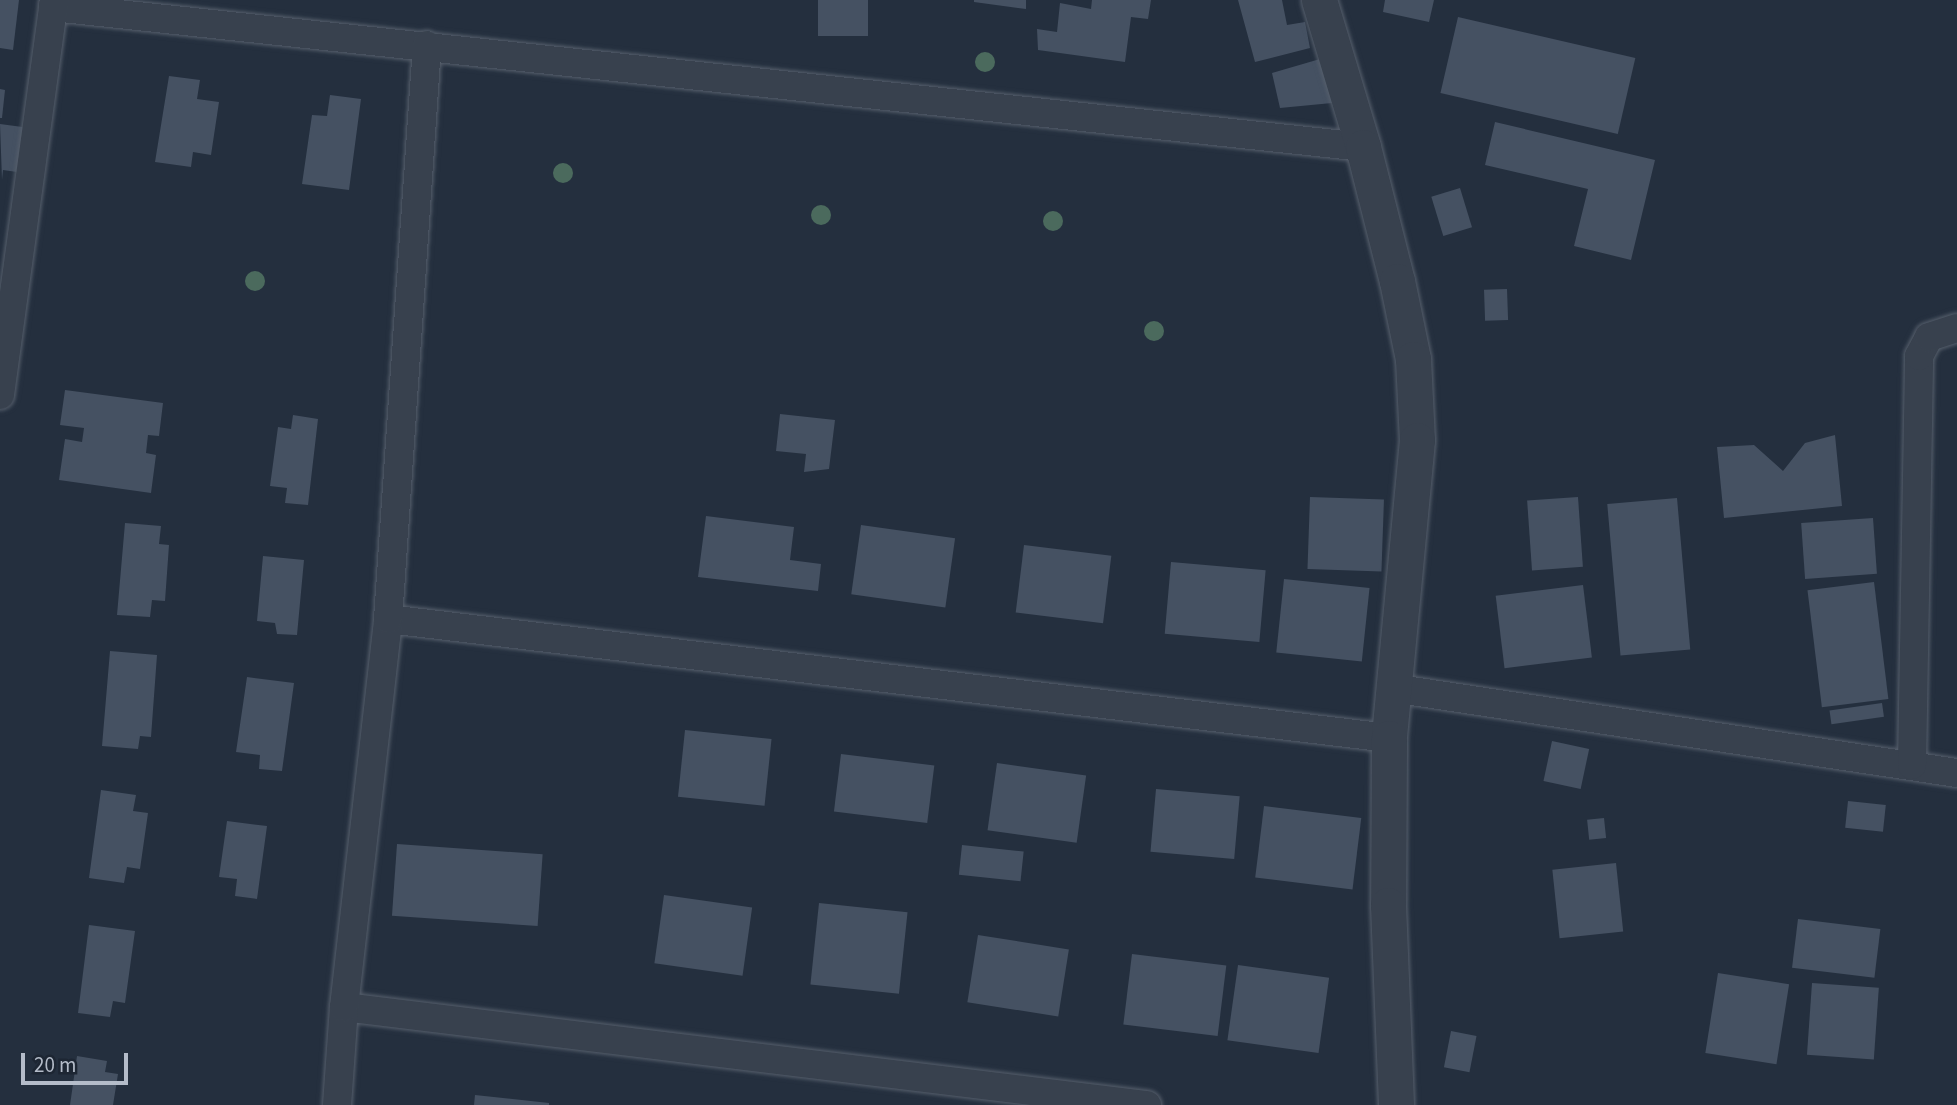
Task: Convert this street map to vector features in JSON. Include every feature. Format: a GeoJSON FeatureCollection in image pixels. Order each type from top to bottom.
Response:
{"type":"FeatureCollection","features":[{"type":"Feature","properties":{"kind":"street"},"geometry":{"type":"LineString","coordinates":[[1319,0],[1363,147],[1397,281],[1413,359],[1415,386],[1417,440],[1389,738],[1388,905],[1396,1105]]}},
{"type":"Feature","properties":{"kind":"street"},"geometry":{"type":"LineString","coordinates":[[0,395],[54,3],[1363,147]]}},
{"type":"Feature","properties":{"kind":"street"},"geometry":{"type":"LineString","coordinates":[[337,1105],[344,1007],[388,619],[427,45]]}},
{"type":"Feature","properties":{"kind":"street"},"geometry":{"type":"LineString","coordinates":[[1912,765],[1919,356],[1929,337],[1957,328]]}},
{"type":"Feature","properties":{"kind":"street"},"geometry":{"type":"LineString","coordinates":[[388,619],[1389,738]]}},
{"type":"Feature","properties":{"kind":"street"},"geometry":{"type":"LineString","coordinates":[[1392,688],[1957,773]]}},
{"type":"Feature","properties":{"kind":"street"},"geometry":{"type":"LineString","coordinates":[[344,1007],[1075,1102],[1147,1105]]}},
{"type":"Feature","properties":{"kind":"building"},"geometry":{"type":"Polygon","coordinates":[[[0,0],[19,0],[13,50],[0,48],[0,0]]]}},
{"type":"Feature","properties":{"kind":"building"},"geometry":{"type":"Polygon","coordinates":[[[818,0],[868,0],[868,36],[818,36],[818,0]]]}},
{"type":"Feature","properties":{"kind":"building"},"geometry":{"type":"Polygon","coordinates":[[[1026,0],[1026,9],[974,2],[1026,0]]]}},
{"type":"Feature","properties":{"kind":"building"},"geometry":{"type":"Polygon","coordinates":[[[1092,0],[1151,0],[1148,19],[1131,17],[1125,62],[1038,50],[1037,29],[1057,32],[1060,3],[1091,9],[1092,0]]]}},
{"type":"Feature","properties":{"kind":"building"},"geometry":{"type":"Polygon","coordinates":[[[1238,0],[1282,0],[1287,25],[1305,22],[1310,48],[1255,62],[1238,0]]]}},
{"type":"Feature","properties":{"kind":"building"},"geometry":{"type":"Polygon","coordinates":[[[1385,0],[1434,0],[1429,22],[1383,12],[1385,0]]]}},
{"type":"Feature","properties":{"kind":"building"},"geometry":{"type":"Polygon","coordinates":[[[1458,17],[1635,58],[1618,134],[1440,93],[1458,17]]]}},
{"type":"Feature","properties":{"kind":"building"},"geometry":{"type":"Polygon","coordinates":[[[1320,59],[1332,103],[1280,108],[1272,73],[1320,59]]]}},
{"type":"Feature","properties":{"kind":"building"},"geometry":{"type":"Polygon","coordinates":[[[169,76],[200,80],[197,99],[219,102],[211,155],[193,152],[191,167],[155,162],[169,76]]]}},
{"type":"Feature","properties":{"kind":"building"},"geometry":{"type":"Polygon","coordinates":[[[0,89],[5,90],[2,118],[0,118],[0,89]]]}},
{"type":"Feature","properties":{"kind":"building"},"geometry":{"type":"Polygon","coordinates":[[[330,95],[361,99],[349,190],[302,184],[312,115],[327,116],[330,95]]]}},
{"type":"Feature","properties":{"kind":"building"},"geometry":{"type":"Polygon","coordinates":[[[1495,122],[1655,160],[1631,260],[1574,246],[1588,189],[1485,165],[1495,122]]]}},
{"type":"Feature","properties":{"kind":"building"},"geometry":{"type":"Polygon","coordinates":[[[0,124],[30,128],[24,173],[3,170],[2,180],[0,124]]]}},
{"type":"Feature","properties":{"kind":"building"},"geometry":{"type":"Polygon","coordinates":[[[1460,188],[1472,227],[1443,236],[1431,197],[1460,188]]]}},
{"type":"Feature","properties":{"kind":"building"},"geometry":{"type":"Polygon","coordinates":[[[1507,289],[1508,320],[1485,321],[1484,290],[1507,289]]]}},
{"type":"Feature","properties":{"kind":"building"},"geometry":{"type":"Polygon","coordinates":[[[65,390],[163,403],[159,436],[148,435],[146,453],[156,455],[151,493],[59,480],[65,439],[82,442],[84,428],[60,425],[65,390]]]}},
{"type":"Feature","properties":{"kind":"building"},"geometry":{"type":"Polygon","coordinates":[[[780,414],[835,420],[829,469],[804,472],[806,454],[776,451],[780,414]]]}},
{"type":"Feature","properties":{"kind":"building"},"geometry":{"type":"Polygon","coordinates":[[[293,415],[318,419],[308,505],[285,503],[287,488],[270,486],[278,427],[291,429],[293,415]]]}},
{"type":"Feature","properties":{"kind":"building"},"geometry":{"type":"Polygon","coordinates":[[[1835,435],[1842,506],[1724,518],[1717,447],[1754,445],[1783,471],[1805,443],[1835,435]]]}},
{"type":"Feature","properties":{"kind":"building"},"geometry":{"type":"Polygon","coordinates":[[[1310,497],[1384,500],[1381,572],[1307,569],[1310,497]]]}},
{"type":"Feature","properties":{"kind":"building"},"geometry":{"type":"Polygon","coordinates":[[[1578,497],[1583,567],[1532,570],[1527,501],[1578,497]]]}},
{"type":"Feature","properties":{"kind":"building"},"geometry":{"type":"Polygon","coordinates":[[[1677,498],[1690,649],[1621,656],[1607,504],[1677,498]]]}},
{"type":"Feature","properties":{"kind":"building"},"geometry":{"type":"Polygon","coordinates":[[[706,516],[794,527],[790,560],[821,564],[818,591],[698,577],[706,516]]]}},
{"type":"Feature","properties":{"kind":"building"},"geometry":{"type":"Polygon","coordinates":[[[1873,518],[1877,574],[1805,579],[1801,523],[1873,518]]]}},
{"type":"Feature","properties":{"kind":"building"},"geometry":{"type":"Polygon","coordinates":[[[125,523],[161,526],[159,544],[169,545],[165,601],[152,600],[150,617],[117,615],[125,523]]]}},
{"type":"Feature","properties":{"kind":"building"},"geometry":{"type":"Polygon","coordinates":[[[861,525],[955,538],[945,608],[851,594],[861,525]]]}},
{"type":"Feature","properties":{"kind":"building"},"geometry":{"type":"Polygon","coordinates":[[[1024,545],[1111,556],[1103,623],[1016,612],[1024,545]]]}},
{"type":"Feature","properties":{"kind":"building"},"geometry":{"type":"Polygon","coordinates":[[[263,556],[304,560],[297,635],[277,634],[275,623],[257,621],[263,556]]]}},
{"type":"Feature","properties":{"kind":"building"},"geometry":{"type":"Polygon","coordinates":[[[1171,562],[1266,570],[1259,642],[1165,634],[1171,562]]]}},
{"type":"Feature","properties":{"kind":"building"},"geometry":{"type":"Polygon","coordinates":[[[1284,579],[1370,588],[1362,662],[1276,653],[1284,579]]]}},
{"type":"Feature","properties":{"kind":"building"},"geometry":{"type":"Polygon","coordinates":[[[1874,582],[1888,699],[1822,707],[1807,590],[1874,582]]]}},
{"type":"Feature","properties":{"kind":"building"},"geometry":{"type":"Polygon","coordinates":[[[1583,585],[1592,657],[1505,668],[1496,596],[1583,585]]]}},
{"type":"Feature","properties":{"kind":"building"},"geometry":{"type":"Polygon","coordinates":[[[110,651],[157,655],[151,737],[140,736],[138,749],[102,746],[110,651]]]}},
{"type":"Feature","properties":{"kind":"building"},"geometry":{"type":"Polygon","coordinates":[[[247,677],[294,683],[282,771],[259,769],[260,755],[236,752],[247,677]]]}},
{"type":"Feature","properties":{"kind":"building"},"geometry":{"type":"Polygon","coordinates":[[[1882,703],[1884,717],[1831,724],[1830,710],[1882,703]]]}},
{"type":"Feature","properties":{"kind":"building"},"geometry":{"type":"Polygon","coordinates":[[[685,730],[772,739],[765,806],[678,797],[685,730]]]}},
{"type":"Feature","properties":{"kind":"building"},"geometry":{"type":"Polygon","coordinates":[[[1552,741],[1589,749],[1581,789],[1543,781],[1552,741]]]}},
{"type":"Feature","properties":{"kind":"building"},"geometry":{"type":"Polygon","coordinates":[[[841,754],[934,765],[927,823],[834,812],[841,754]]]}},
{"type":"Feature","properties":{"kind":"building"},"geometry":{"type":"Polygon","coordinates":[[[997,763],[1086,776],[1077,843],[988,830],[997,763]]]}},
{"type":"Feature","properties":{"kind":"building"},"geometry":{"type":"Polygon","coordinates":[[[1156,789],[1240,796],[1234,859],[1151,852],[1156,789]]]}},
{"type":"Feature","properties":{"kind":"building"},"geometry":{"type":"Polygon","coordinates":[[[101,790],[136,795],[133,811],[148,813],[140,869],[127,867],[124,883],[89,878],[101,790]]]}},
{"type":"Feature","properties":{"kind":"building"},"geometry":{"type":"Polygon","coordinates":[[[1848,801],[1886,805],[1883,832],[1845,828],[1848,801]]]}},
{"type":"Feature","properties":{"kind":"building"},"geometry":{"type":"Polygon","coordinates":[[[1264,806],[1361,818],[1352,889],[1255,877],[1264,806]]]}},
{"type":"Feature","properties":{"kind":"building"},"geometry":{"type":"Polygon","coordinates":[[[1604,818],[1606,838],[1589,840],[1587,820],[1604,818]]]}},
{"type":"Feature","properties":{"kind":"building"},"geometry":{"type":"Polygon","coordinates":[[[227,821],[267,826],[257,899],[235,896],[237,879],[219,877],[227,821]]]}},
{"type":"Feature","properties":{"kind":"building"},"geometry":{"type":"Polygon","coordinates":[[[397,844],[543,854],[538,926],[392,916],[397,844]]]}},
{"type":"Feature","properties":{"kind":"building"},"geometry":{"type":"Polygon","coordinates":[[[962,845],[1024,851],[1021,881],[959,875],[962,845]]]}},
{"type":"Feature","properties":{"kind":"building"},"geometry":{"type":"Polygon","coordinates":[[[1616,863],[1623,932],[1560,938],[1552,870],[1616,863]]]}},
{"type":"Feature","properties":{"kind":"building"},"geometry":{"type":"Polygon","coordinates":[[[664,895],[752,907],[743,976],[654,963],[664,895]]]}},
{"type":"Feature","properties":{"kind":"building"},"geometry":{"type":"Polygon","coordinates":[[[819,903],[908,912],[899,994],[810,985],[819,903]]]}},
{"type":"Feature","properties":{"kind":"building"},"geometry":{"type":"Polygon","coordinates":[[[1798,919],[1880,929],[1874,978],[1792,968],[1798,919]]]}},
{"type":"Feature","properties":{"kind":"building"},"geometry":{"type":"Polygon","coordinates":[[[89,925],[135,931],[125,1003],[113,1001],[110,1017],[78,1013],[89,925]]]}},
{"type":"Feature","properties":{"kind":"building"},"geometry":{"type":"Polygon","coordinates":[[[978,935],[1069,949],[1058,1017],[967,1002],[978,935]]]}},
{"type":"Feature","properties":{"kind":"building"},"geometry":{"type":"Polygon","coordinates":[[[1132,954],[1226,966],[1218,1036],[1123,1024],[1132,954]]]}},
{"type":"Feature","properties":{"kind":"building"},"geometry":{"type":"Polygon","coordinates":[[[1238,965],[1329,978],[1319,1053],[1227,1040],[1238,965]]]}},
{"type":"Feature","properties":{"kind":"building"},"geometry":{"type":"Polygon","coordinates":[[[1718,973],[1789,984],[1776,1064],[1705,1053],[1718,973]]]}},
{"type":"Feature","properties":{"kind":"building"},"geometry":{"type":"Polygon","coordinates":[[[1812,983],[1879,988],[1874,1059],[1807,1055],[1812,983]]]}},
{"type":"Feature","properties":{"kind":"building"},"geometry":{"type":"Polygon","coordinates":[[[1451,1031],[1477,1036],[1469,1072],[1444,1067],[1451,1031]]]}},
{"type":"Feature","properties":{"kind":"building"},"geometry":{"type":"Polygon","coordinates":[[[77,1056],[107,1061],[105,1072],[118,1074],[113,1105],[70,1105],[77,1056]]]}},
{"type":"Feature","properties":{"kind":"building"},"geometry":{"type":"Polygon","coordinates":[[[475,1095],[549,1103],[549,1105],[474,1105],[475,1095]]]}}]}
